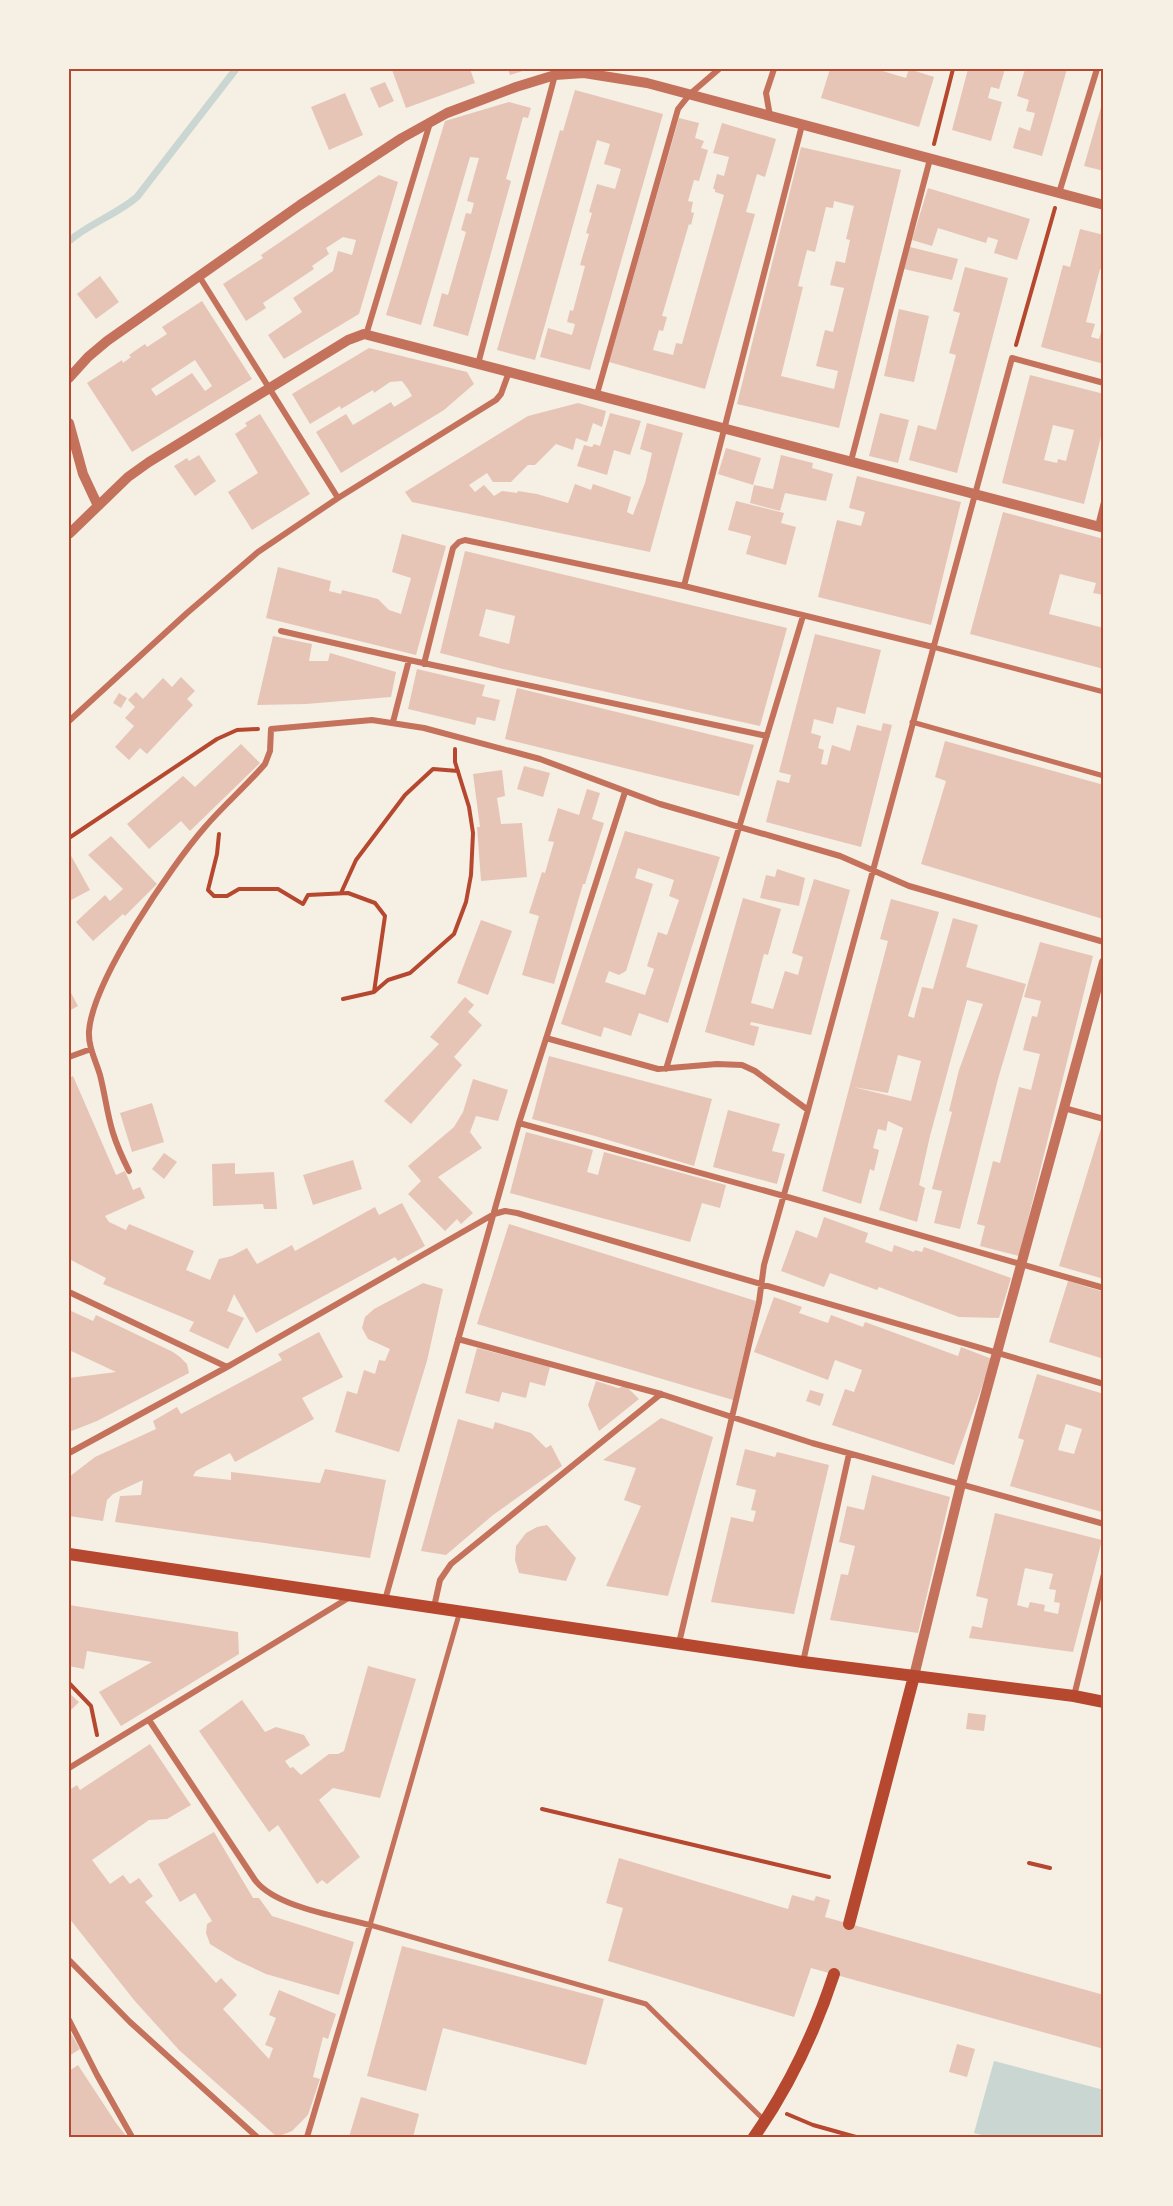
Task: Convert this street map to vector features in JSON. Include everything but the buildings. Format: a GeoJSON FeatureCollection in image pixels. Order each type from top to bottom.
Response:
{"type":"FeatureCollection","features":[{"type":"Feature","properties":{"kind":"main road"},"geometry":{"type":"LineString","coordinates":[[69,1554],[803,1662],[1074,1696],[1104,1702]]}},
{"type":"Feature","properties":{"kind":"main road"},"geometry":{"type":"LineString","coordinates":[[849,1924],[914,1676]]}},
{"type":"Feature","properties":{"kind":"main road"},"geometry":{"type":"LineString","coordinates":[[754,2137],[773,2108],[807,2045],[834,1974]]}},
{"type":"Feature","properties":{"kind":"street"},"geometry":{"type":"LineString","coordinates":[[597,394],[676,114],[690,93],[719,69]]}},
{"type":"Feature","properties":{"kind":"street"},"geometry":{"type":"LineString","coordinates":[[770,116],[766,93],[774,69]]}},
{"type":"Feature","properties":{"kind":"street"},"geometry":{"type":"LineString","coordinates":[[1059,193],[1097,69]]}},
{"type":"Feature","properties":{"kind":"street"},"geometry":{"type":"LineString","coordinates":[[69,378],[107,341],[300,205],[402,138],[470,104],[555,75],[569,73],[602,75],[690,93],[1104,205]]}},
{"type":"Feature","properties":{"kind":"street"},"geometry":{"type":"LineString","coordinates":[[478,364],[555,75]]}},
{"type":"Feature","properties":{"kind":"street"},"geometry":{"type":"LineString","coordinates":[[366,335],[430,123]]}},
{"type":"Feature","properties":{"kind":"street"},"geometry":{"type":"LineString","coordinates":[[684,586],[802,125]]}},
{"type":"Feature","properties":{"kind":"street"},"geometry":{"type":"LineString","coordinates":[[851,461],[930,159]]}},
{"type":"Feature","properties":{"kind":"street"},"geometry":{"type":"LineString","coordinates":[[199,276],[338,498]]}},
{"type":"Feature","properties":{"kind":"street"},"geometry":{"type":"LineString","coordinates":[[69,534],[149,462],[348,340],[366,335],[1101,527],[1104,502]]}},
{"type":"Feature","properties":{"kind":"street"},"geometry":{"type":"LineString","coordinates":[[679,1643],[759,1302],[764,1265],[1012,358],[1104,383]]}},
{"type":"Feature","properties":{"kind":"street"},"geometry":{"type":"LineString","coordinates":[[69,721],[187,613],[258,552],[338,498],[496,400],[501,394],[509,372]]}},
{"type":"Feature","properties":{"kind":"street"},"geometry":{"type":"LineString","coordinates":[[69,423],[83,474],[98,506]]}},
{"type":"Feature","properties":{"kind":"street"},"geometry":{"type":"LineString","coordinates":[[424,664],[452,551],[459,542],[465,540],[684,586],[1104,692]]}},
{"type":"Feature","properties":{"kind":"street"},"geometry":{"type":"LineString","coordinates":[[666,1069],[803,616]]}},
{"type":"Feature","properties":{"kind":"street"},"geometry":{"type":"LineString","coordinates":[[280,631],[424,664],[767,736]]}},
{"type":"Feature","properties":{"kind":"street"},"geometry":{"type":"LineString","coordinates":[[393,722],[409,660]]}},
{"type":"Feature","properties":{"kind":"street"},"geometry":{"type":"LineString","coordinates":[[129,1171],[113,1135],[100,1075],[91,1049],[89,1034],[100,994],[123,948],[177,863],[221,809],[265,764],[270,751],[271,729],[345,721],[393,722],[454,736],[540,759],[625,792],[739,828],[840,856],[909,886],[1104,942]]}},
{"type":"Feature","properties":{"kind":"street"},"geometry":{"type":"LineString","coordinates":[[912,722],[1104,776]]}},
{"type":"Feature","properties":{"kind":"street"},"geometry":{"type":"LineString","coordinates":[[384,1600],[519,1123],[625,792]]}},
{"type":"Feature","properties":{"kind":"street"},"geometry":{"type":"LineString","coordinates":[[914,1676],[962,1484],[1104,962]]}},
{"type":"Feature","properties":{"kind":"street"},"geometry":{"type":"LineString","coordinates":[[546,1038],[640,1065],[666,1069],[717,1064],[742,1065],[762,1076],[808,1110]]}},
{"type":"Feature","properties":{"kind":"street"},"geometry":{"type":"LineString","coordinates":[[69,1057],[91,1049]]}},
{"type":"Feature","properties":{"kind":"street"},"geometry":{"type":"LineString","coordinates":[[1064,1108],[1104,1119]]}},
{"type":"Feature","properties":{"kind":"street"},"geometry":{"type":"LineString","coordinates":[[519,1123],[1104,1288]]}},
{"type":"Feature","properties":{"kind":"street"},"geometry":{"type":"LineString","coordinates":[[69,1453],[227,1367],[494,1214],[506,1211],[1104,1384]]}},
{"type":"Feature","properties":{"kind":"street"},"geometry":{"type":"LineString","coordinates":[[69,1292],[227,1367]]}},
{"type":"Feature","properties":{"kind":"street"},"geometry":{"type":"LineString","coordinates":[[458,1339],[661,1394],[849,1454],[1104,1524]]}},
{"type":"Feature","properties":{"kind":"street"},"geometry":{"type":"LineString","coordinates":[[434,1607],[440,1580],[451,1564],[661,1394]]}},
{"type":"Feature","properties":{"kind":"street"},"geometry":{"type":"LineString","coordinates":[[803,1662],[849,1454]]}},
{"type":"Feature","properties":{"kind":"street"},"geometry":{"type":"LineString","coordinates":[[1074,1696],[1104,1574]]}},
{"type":"Feature","properties":{"kind":"street"},"geometry":{"type":"LineString","coordinates":[[69,1768],[353,1595]]}},
{"type":"Feature","properties":{"kind":"street"},"geometry":{"type":"LineString","coordinates":[[307,2137],[460,1611]]}},
{"type":"Feature","properties":{"kind":"street"},"geometry":{"type":"LineString","coordinates":[[149,1720],[255,1880],[265,1891],[285,1901],[646,2004],[765,2121]]}},
{"type":"Feature","properties":{"kind":"street"},"geometry":{"type":"LineString","coordinates":[[69,1960],[130,2022],[257,2137]]}},
{"type":"Feature","properties":{"kind":"street"},"geometry":{"type":"LineString","coordinates":[[69,2020],[85,2054],[132,2137]]}},
{"type":"Feature","properties":{"kind":"path"},"geometry":{"type":"LineString","coordinates":[[930,159],[954,69]]}},
{"type":"Feature","properties":{"kind":"path"},"geometry":{"type":"LineString","coordinates":[[1012,358],[1059,193]]}},
{"type":"Feature","properties":{"kind":"path"},"geometry":{"type":"LineString","coordinates":[[69,838],[217,739],[237,730],[271,729]]}},
{"type":"Feature","properties":{"kind":"path"},"geometry":{"type":"LineString","coordinates":[[343,999],[374,992],[388,980],[410,973],[454,934],[466,902],[473,833],[469,807],[455,762],[454,736]]}},
{"type":"Feature","properties":{"kind":"path"},"geometry":{"type":"LineString","coordinates":[[341,894],[356,860],[405,795],[433,769],[458,771]]}},
{"type":"Feature","properties":{"kind":"path"},"geometry":{"type":"LineString","coordinates":[[221,809],[217,854],[208,890],[214,896],[227,896],[239,889],[278,889],[303,904],[308,895],[348,893],[375,903],[385,916],[374,992]]}},
{"type":"Feature","properties":{"kind":"path"},"geometry":{"type":"LineString","coordinates":[[69,1683],[91,1706],[95,1734],[106,1746]]}},
{"type":"Feature","properties":{"kind":"path"},"geometry":{"type":"LineString","coordinates":[[542,1809],[829,1877]]}},
{"type":"Feature","properties":{"kind":"path"},"geometry":{"type":"LineString","coordinates":[[1029,1863],[1050,1868]]}},
{"type":"Feature","properties":{"kind":"path"},"geometry":{"type":"LineString","coordinates":[[773,2108],[806,2123],[856,2137]]}},
{"type":"Feature","properties":{"kind":"path"},"geometry":{"type":"LineString","coordinates":[[834,2131],[836,2137]]}},
{"type":"Feature","properties":{"kind":"shaded area"},"geometry":{"type":"Polygon","coordinates":[[[994,2061],[1104,2090],[1104,2137],[989,2137],[974,2133],[994,2061]]]}},
{"type":"Feature","properties":{"kind":"waterway"},"geometry":{"type":"LineString","coordinates":[[69,241],[137,197],[236,69]]}}]}
